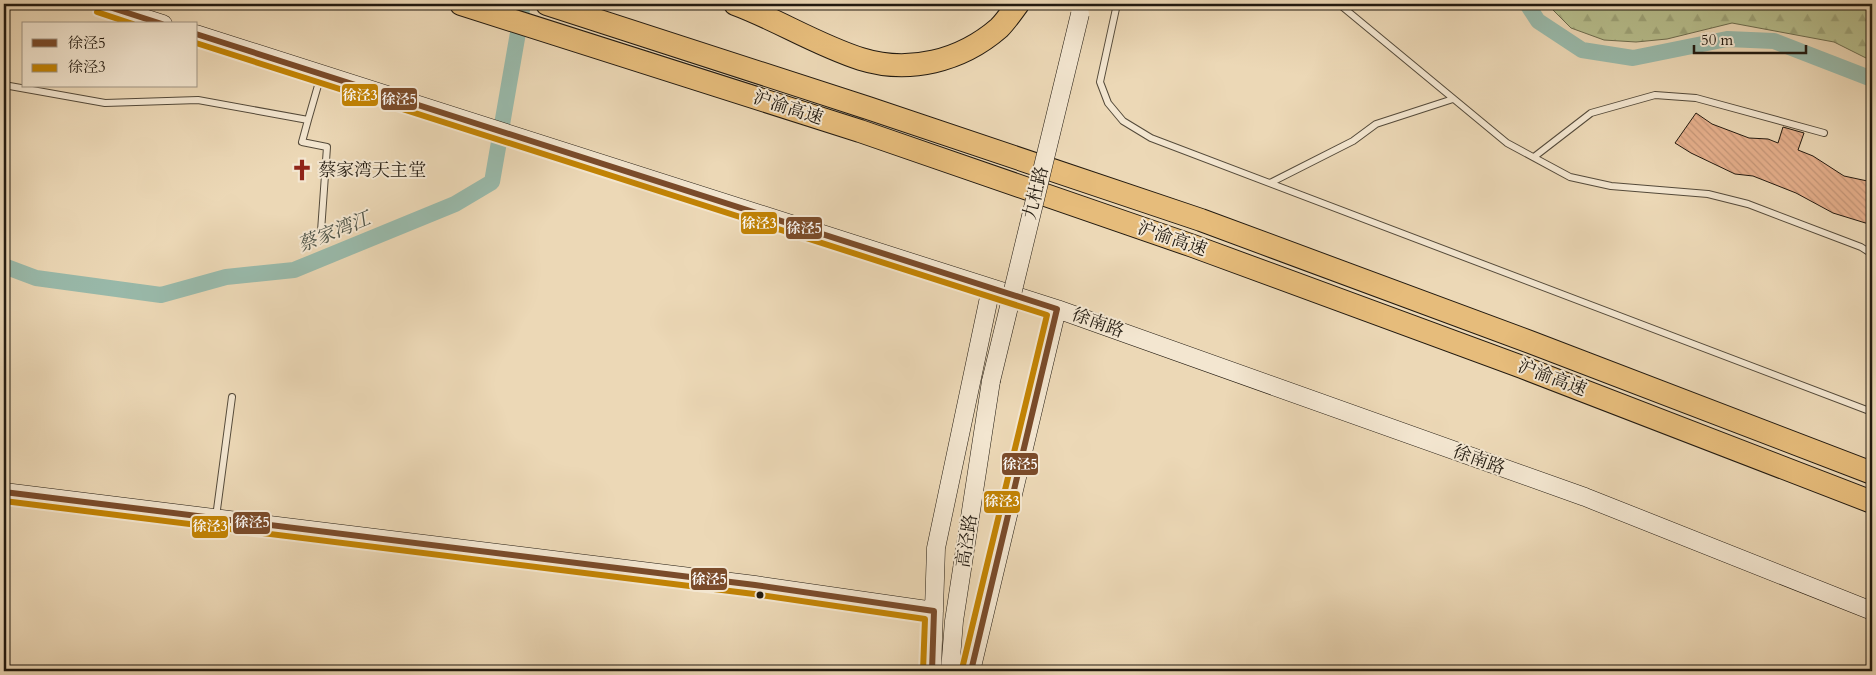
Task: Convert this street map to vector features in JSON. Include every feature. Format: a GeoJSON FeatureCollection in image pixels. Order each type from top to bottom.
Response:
{"type":"FeatureCollection","features":[{"type":"Feature","properties":{"kind":"highway","name":"沪渝高速"},"geometry":{"type":"LineString","coordinates":[[461,4],[888,141],[1193,246],[1461,344],[1872,505]]}},
{"type":"Feature","properties":{"kind":"highway"},"geometry":{"type":"LineString","coordinates":[[735,4],[782,24],[817,42],[861,59],[887,65],[914,66],[944,60],[974,47],[1000,27],[1018,4]]}},
{"type":"Feature","properties":{"kind":"highway","name":"沪渝高速"},"geometry":{"type":"LineString","coordinates":[[551,5],[858,104],[1201,220],[1540,346],[1872,474]]}},
{"type":"Feature","properties":{"kind":"street"},"geometry":{"type":"LineString","coordinates":[[100,4],[157,22]]}},
{"type":"Feature","properties":{"kind":"street","name":"九杜路"},"geometry":{"type":"LineString","coordinates":[[991,381],[1080,9]]}},
{"type":"Feature","properties":{"kind":"street","name":"徐南路"},"geometry":{"type":"LineString","coordinates":[[198,35],[1057,309],[1585,498],[1872,611]]}},
{"type":"Feature","properties":{"kind":"street"},"geometry":{"type":"LineString","coordinates":[[932,671],[936,548],[991,288]]}},
{"type":"Feature","properties":{"kind":"street","name":"高泾路"},"geometry":{"type":"LineString","coordinates":[[971,671],[1057,309]]}},
{"type":"Feature","properties":{"kind":"street","name":"高泾路"},"geometry":{"type":"LineString","coordinates":[[950,671],[954,621],[991,381]]}},
{"type":"Feature","properties":{"kind":"street"},"geometry":{"type":"LineString","coordinates":[[4,492],[755,585],[934,611]]}},
{"type":"Feature","properties":{"kind":"lane"},"geometry":{"type":"LineString","coordinates":[[1117,4],[1100,82],[1108,103],[1122,121],[1151,138],[1872,412]]}},
{"type":"Feature","properties":{"kind":"lane"},"geometry":{"type":"LineString","coordinates":[[1339,4],[1507,143],[1570,176],[1611,186],[1708,194],[1748,204],[1861,247],[1872,254]]}},
{"type":"Feature","properties":{"kind":"lane"},"geometry":{"type":"LineString","coordinates":[[321,74],[302,142],[327,147],[321,231]]}},
{"type":"Feature","properties":{"kind":"lane"},"geometry":{"type":"LineString","coordinates":[[4,85],[105,103],[198,100],[308,120]]}},
{"type":"Feature","properties":{"kind":"lane"},"geometry":{"type":"LineString","coordinates":[[1534,157],[1591,113],[1655,94],[1696,98],[1824,133]]}},
{"type":"Feature","properties":{"kind":"lane"},"geometry":{"type":"LineString","coordinates":[[1270,183],[1353,141],[1376,124],[1454,98]]}},
{"type":"Feature","properties":{"kind":"lane"},"geometry":{"type":"LineString","coordinates":[[216,518],[232,397]]}},
{"type":"Feature","properties":{"kind":"green space"},"geometry":{"type":"Polygon","coordinates":[[[1547,4],[1872,4],[1872,61],[1834,42],[1732,23],[1667,39],[1636,42],[1604,40],[1571,28],[1547,4]]]}},
{"type":"Feature","properties":{"kind":"building"},"geometry":{"type":"Polygon","coordinates":[[[1696,113],[1712,124],[1749,138],[1768,139],[1778,143],[1783,127],[1804,133],[1798,150],[1813,156],[1844,176],[1872,182],[1872,225],[1833,213],[1796,193],[1753,176],[1735,174],[1691,153],[1675,143],[1696,113]]]}},
{"type":"Feature","properties":{"kind":"waterway","name":"蔡家湾江"},"geometry":{"type":"LineString","coordinates":[[4,266],[36,278],[161,295],[226,277],[294,270],[455,204],[492,182],[523,4]]}},
{"type":"Feature","properties":{"kind":"waterway","name":"蔡家湾江"},"geometry":{"type":"LineString","coordinates":[[1527,4],[1538,21],[1582,50],[1633,58],[1727,39],[1774,41],[1872,79]]}},
{"type":"Feature","properties":{"kind":"transit line","name":"徐泾5"},"geometry":{"type":"LineString","coordinates":[[100,4],[156,22]]}},
{"type":"Feature","properties":{"kind":"transit line","name":"徐泾3"},"geometry":{"type":"LineString","coordinates":[[97,12],[127,22]]}},
{"type":"Feature","properties":{"kind":"transit line","name":"徐泾5"},"geometry":{"type":"LineString","coordinates":[[198,35],[1057,309],[971,671]]}},
{"type":"Feature","properties":{"kind":"transit line","name":"徐泾3"},"geometry":{"type":"LineString","coordinates":[[198,44],[1047,315],[962,669]]}},
{"type":"Feature","properties":{"kind":"transit line","name":"徐泾5"},"geometry":{"type":"LineString","coordinates":[[4,492],[755,585],[934,611],[932,671]]}},
{"type":"Feature","properties":{"kind":"transit line","name":"徐泾3"},"geometry":{"type":"LineString","coordinates":[[4,501],[754,594],[925,619],[923,671]]}},
{"type":"Feature","properties":{"kind":"place","name":"蔡家湾天主堂"},"geometry":{"type":"Point","coordinates":[302,170]}}]}
